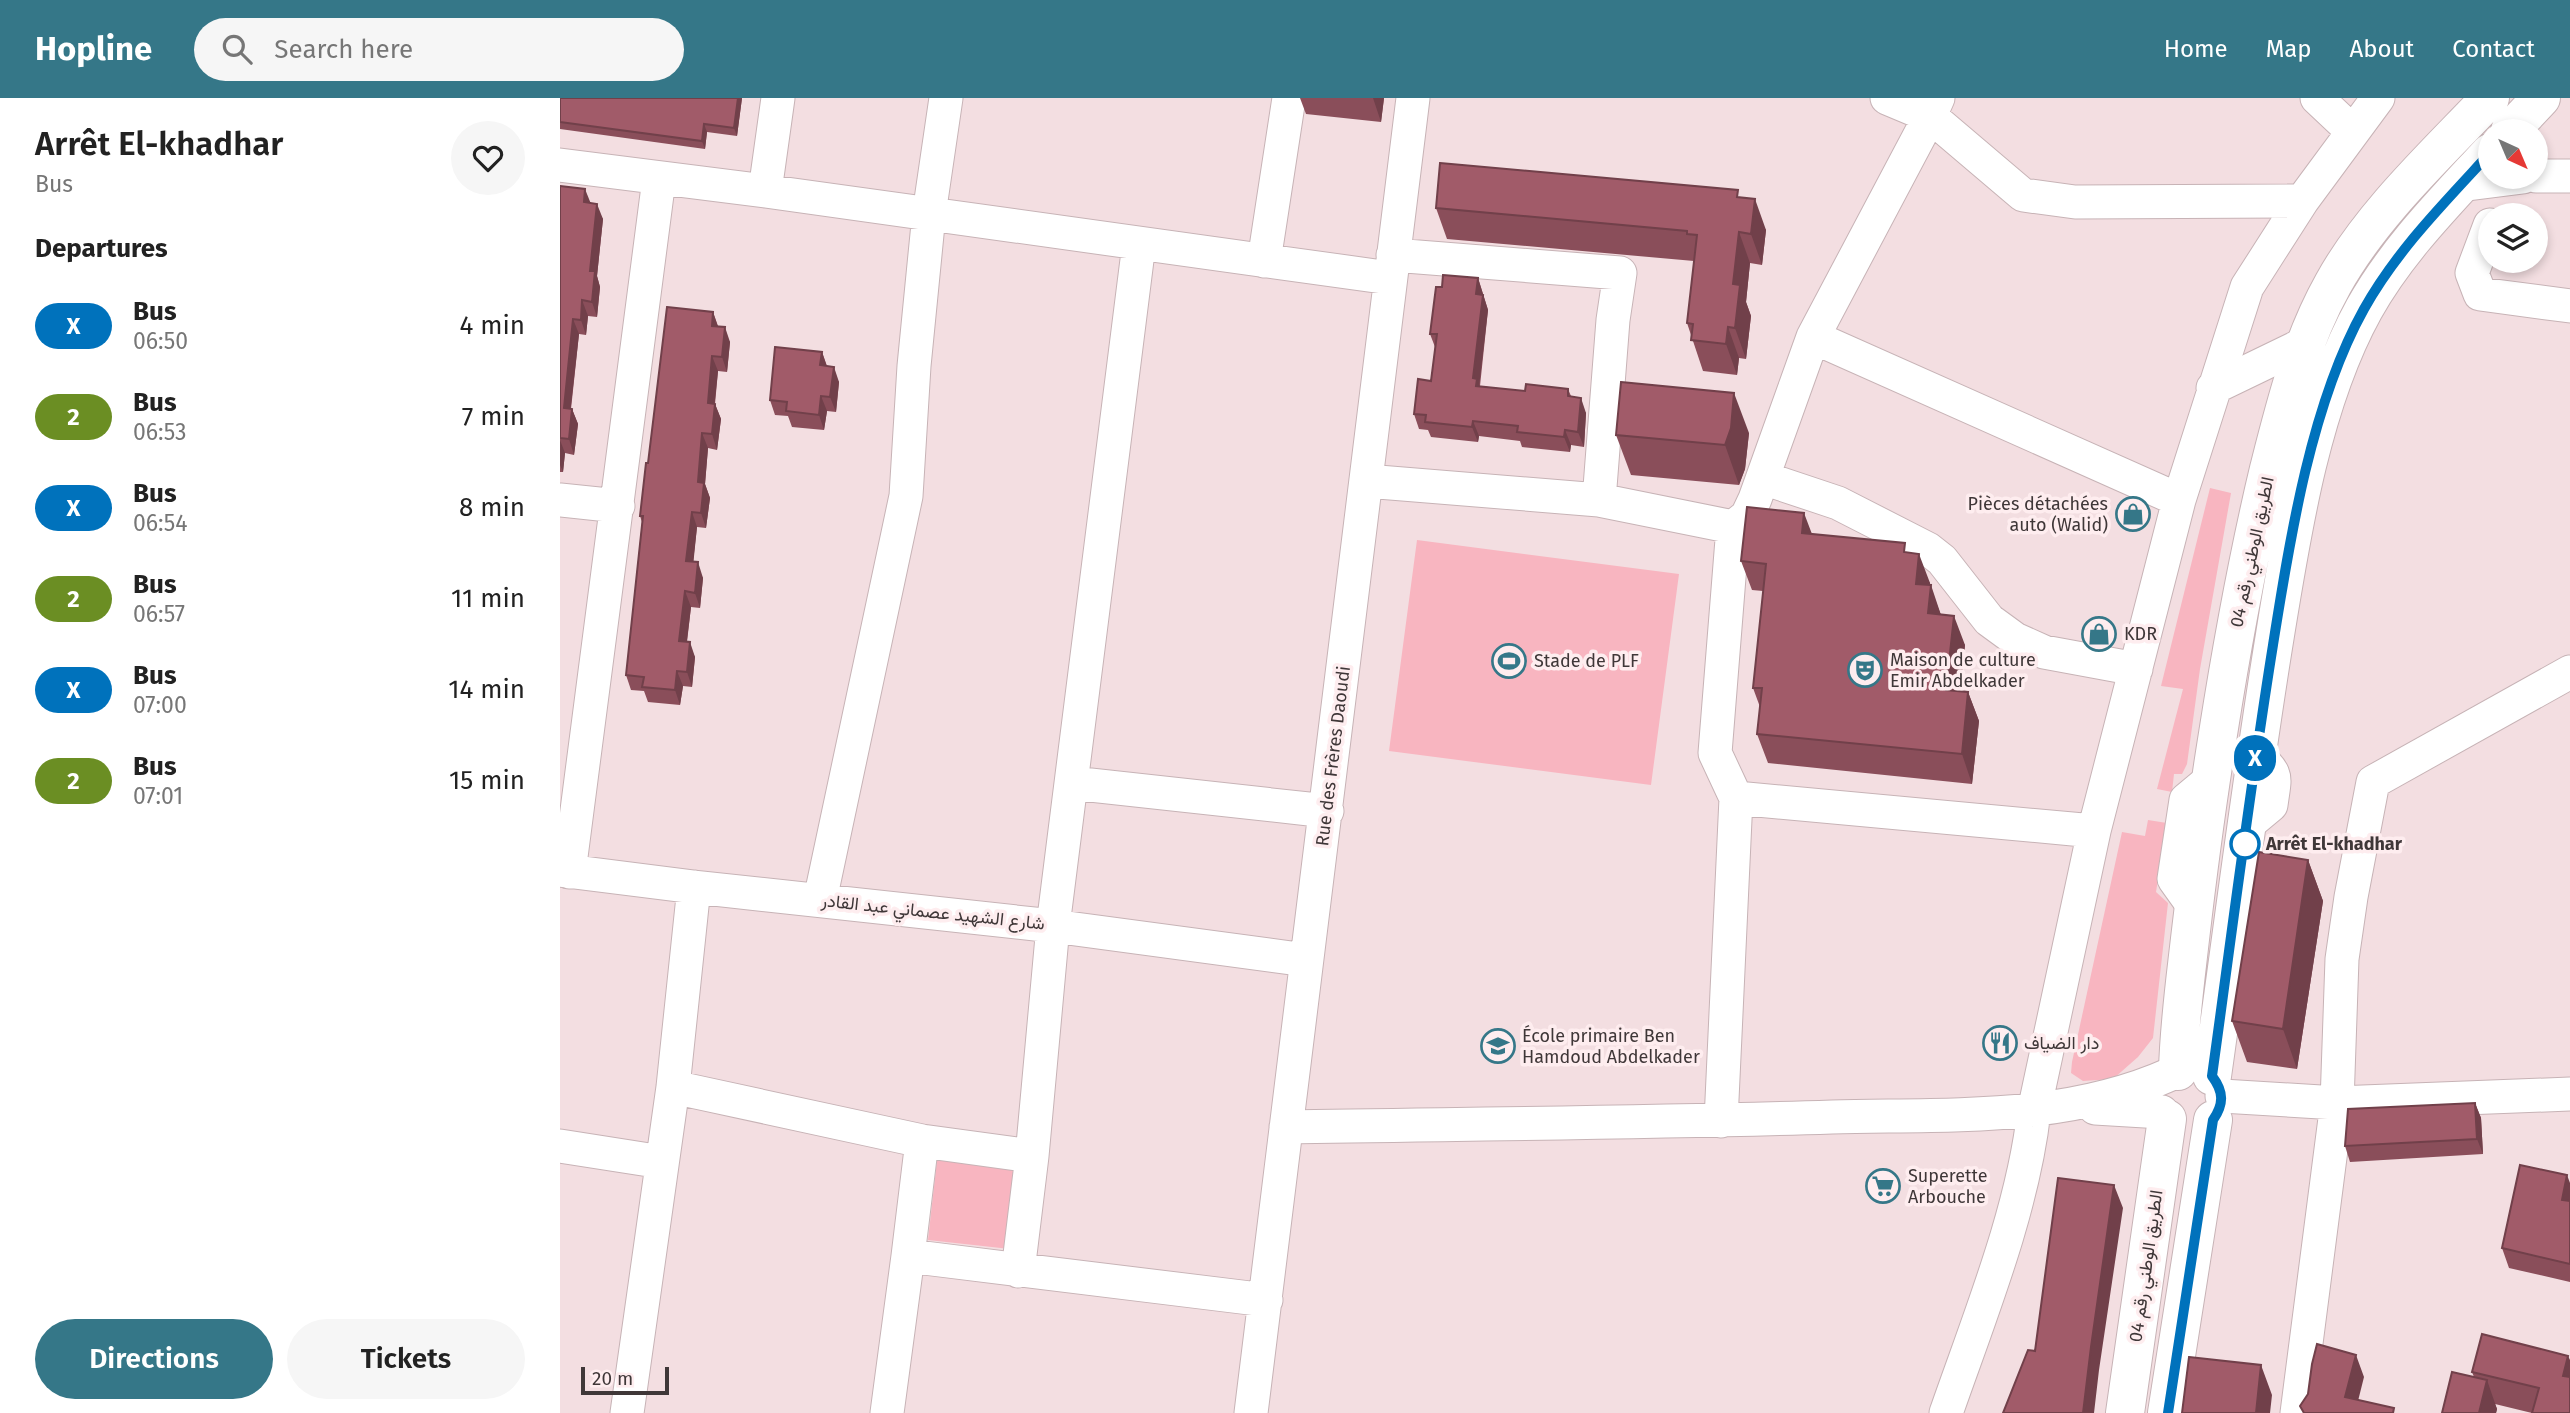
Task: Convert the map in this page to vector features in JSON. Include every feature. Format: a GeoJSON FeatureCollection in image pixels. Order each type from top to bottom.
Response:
{"type":"FeatureCollection","features":[{"type":"Feature","properties":{"kind":"highway","name":"الطريق الوطني رقم 04"},"geometry":{"type":"LineString","coordinates":[[2199,1087],[2179,1033],[2193,907],[2210,780],[2250,547],[2287,399],[2306,343],[2334,283],[2353,254],[2398,197],[2490,98]]}},
{"type":"Feature","properties":{"kind":"highway"},"geometry":{"type":"LineString","coordinates":[[2521,119],[2541,98]]}},
{"type":"Feature","properties":{"kind":"highway","name":"الطريق الوطني رقم 04"},"geometry":{"type":"LineString","coordinates":[[2167,1413],[2199,1087],[2248,825],[2255,754],[2288,553],[2315,442],[2338,366],[2364,310],[2388,269],[2478,166]]}},
{"type":"Feature","properties":{"kind":"highway","name":"الطريق الوطني رقم 04"},"geometry":{"type":"LineString","coordinates":[[2124,1413],[2165,1115],[2159,1091],[2163,1082],[2199,1087]]}},
{"type":"Feature","properties":{"kind":"highway"},"geometry":{"type":"LineString","coordinates":[[2165,1115],[2178,1127],[2190,1130],[2203,1128],[2199,1087]]}},
{"type":"Feature","properties":{"kind":"street"},"geometry":{"type":"LineString","coordinates":[[765,191],[778,98]]}},
{"type":"Feature","properties":{"kind":"street"},"geometry":{"type":"LineString","coordinates":[[820,900],[906,496],[914,366],[929,214],[946,98]]}},
{"type":"Feature","properties":{"kind":"street"},"geometry":{"type":"LineString","coordinates":[[1264,261],[1289,98]]}},
{"type":"Feature","properties":{"kind":"street","name":"Rue des Frères Daoudi"},"geometry":{"type":"LineString","coordinates":[[1251,1413],[1413,98]]}},
{"type":"Feature","properties":{"kind":"street"},"geometry":{"type":"LineString","coordinates":[[1887,98],[1934,107],[2023,195],[2075,202],[2302,201]]}},
{"type":"Feature","properties":{"kind":"street"},"geometry":{"type":"LineString","coordinates":[[2316,98],[2352,131]]}},
{"type":"Feature","properties":{"kind":"street"},"geometry":{"type":"LineString","coordinates":[[1946,1413],[1994,1276],[2030,1149],[2034,1111],[2094,831],[2179,500],[2213,388],[2247,286],[2302,201],[2378,98]]}},
{"type":"Feature","properties":{"kind":"street"},"geometry":{"type":"LineString","coordinates":[[1721,1121],[1736,798],[1714,753],[1733,527],[1747,516],[1763,478],[1813,337],[1934,107]]}},
{"type":"Feature","properties":{"kind":"street"},"geometry":{"type":"LineString","coordinates":[[560,165],[1264,261],[1620,273],[1613,320],[1599,500]]}},
{"type":"Feature","properties":{"kind":"street"},"geometry":{"type":"LineString","coordinates":[[2548,176],[2570,176]]}},
{"type":"Feature","properties":{"kind":"street"},"geometry":{"type":"LineString","coordinates":[[565,871],[618,506],[659,179]]}},
{"type":"Feature","properties":{"kind":"street"},"geometry":{"type":"LineString","coordinates":[[2460,185],[2478,183]]}},
{"type":"Feature","properties":{"kind":"street"},"geometry":{"type":"LineString","coordinates":[[1018,1271],[1053,926],[1139,244]]}},
{"type":"Feature","properties":{"kind":"street"},"geometry":{"type":"LineString","coordinates":[[2478,257],[2472,273],[2480,293],[2570,306]]}},
{"type":"Feature","properties":{"kind":"street"},"geometry":{"type":"LineString","coordinates":[[1813,337],[2179,500]]}},
{"type":"Feature","properties":{"kind":"street"},"geometry":{"type":"LineString","coordinates":[[2213,388],[2306,343]]}},
{"type":"Feature","properties":{"kind":"street"},"geometry":{"type":"LineString","coordinates":[[1763,478],[1838,503],[1928,549],[1941,560],[1989,620],[2015,639],[2044,652],[2136,669]]}},
{"type":"Feature","properties":{"kind":"street"},"geometry":{"type":"LineString","coordinates":[[1366,481],[1599,500],[1733,527]]}},
{"type":"Feature","properties":{"kind":"street"},"geometry":{"type":"LineString","coordinates":[[560,500],[618,506]]}},
{"type":"Feature","properties":{"kind":"street"},"geometry":{"type":"LineString","coordinates":[[2297,1413],[2337,1103],[2342,959],[2373,782],[2570,673]]}},
{"type":"Feature","properties":{"kind":"street"},"geometry":{"type":"LineString","coordinates":[[1072,783],[1326,811]]}},
{"type":"Feature","properties":{"kind":"street"},"geometry":{"type":"LineString","coordinates":[[1736,798],[2094,831]]}},
{"type":"Feature","properties":{"kind":"street","name":"شارع الشهيد عصماني عبد القادر"},"geometry":{"type":"LineString","coordinates":[[565,871],[1053,926],[1306,960]]}},
{"type":"Feature","properties":{"kind":"street"},"geometry":{"type":"LineString","coordinates":[[627,1413],[673,1087],[694,887]]}},
{"type":"Feature","properties":{"kind":"street"},"geometry":{"type":"LineString","coordinates":[[673,1087],[922,1141],[1031,1156]]}},
{"type":"Feature","properties":{"kind":"street"},"geometry":{"type":"LineString","coordinates":[[1286,1127],[1721,1121],[2034,1111],[2108,1097],[2199,1087],[2337,1103],[2570,1094]]}},
{"type":"Feature","properties":{"kind":"street"},"geometry":{"type":"LineString","coordinates":[[2075,1105],[2165,1115]]}},
{"type":"Feature","properties":{"kind":"street"},"geometry":{"type":"LineString","coordinates":[[887,1413],[922,1141]]}},
{"type":"Feature","properties":{"kind":"street"},"geometry":{"type":"LineString","coordinates":[[560,1146],[662,1162]]}},
{"type":"Feature","properties":{"kind":"street"},"geometry":{"type":"LineString","coordinates":[[908,1256],[1266,1300]]}},
{"type":"Feature","properties":{"kind":"shaded area"},"geometry":{"type":"Polygon","coordinates":[[[2210,488],[2231,493],[2200,669],[2187,764],[2182,774],[2174,774],[2172,792],[2157,789],[2183,689],[2161,686],[2210,488]]]}},
{"type":"Feature","properties":{"kind":"shaded area"},"geometry":{"type":"Polygon","coordinates":[[[1417,540],[1679,574],[1651,785],[1389,751],[1417,540]]]}},
{"type":"Feature","properties":{"kind":"shaded area"},"geometry":{"type":"Polygon","coordinates":[[[2148,820],[2167,823],[2156,892],[2168,903],[2153,1038],[2138,1057],[2113,1079],[2083,1081],[2071,1073],[2072,1062],[2122,832],[2145,836],[2148,820]]]}},
{"type":"Feature","properties":{"kind":"shaded area"},"geometry":{"type":"Polygon","coordinates":[[[937,1160],[1019,1169],[1010,1249],[928,1240],[937,1160]]]}},
{"type":"Feature","properties":{"kind":"building"},"geometry":{"type":"Polygon","coordinates":[[[560,98],[738,98],[734,128],[704,124],[702,141],[560,122],[560,98]]]}},
{"type":"Feature","properties":{"kind":"building"},"geometry":{"type":"Polygon","coordinates":[[[1440,163],[1738,190],[1737,197],[1755,199],[1751,234],[1739,232],[1733,284],[1740,285],[1735,328],[1728,327],[1726,344],[1691,340],[1693,324],[1687,323],[1697,235],[1687,234],[1687,231],[1436,208],[1440,163]]]}},
{"type":"Feature","properties":{"kind":"building"},"geometry":{"type":"Polygon","coordinates":[[[560,186],[585,189],[584,202],[597,204],[590,271],[595,271],[592,302],[582,300],[581,320],[573,319],[564,408],[572,409],[569,439],[560,438],[560,186]]]}},
{"type":"Feature","properties":{"kind":"building"},"geometry":{"type":"Polygon","coordinates":[[[1443,275],[1478,278],[1476,294],[1483,295],[1473,378],[1477,379],[1476,386],[1525,391],[1526,384],[1568,389],[1568,396],[1581,398],[1578,432],[1565,430],[1564,437],[1517,432],[1518,426],[1473,421],[1472,427],[1425,422],[1426,415],[1414,414],[1418,379],[1431,381],[1437,334],[1430,334],[1436,287],[1442,287],[1443,275]]]}},
{"type":"Feature","properties":{"kind":"building"},"geometry":{"type":"Polygon","coordinates":[[[667,307],[713,312],[712,326],[725,327],[722,357],[712,356],[708,403],[715,404],[712,434],[702,433],[698,482],[704,483],[701,513],[692,512],[686,561],[698,562],[695,593],[685,591],[679,641],[690,642],[687,672],[677,671],[675,690],[642,687],[644,677],[626,675],[643,516],[640,516],[667,307]]]}},
{"type":"Feature","properties":{"kind":"building"},"geometry":{"type":"Polygon","coordinates":[[[775,347],[822,352],[820,365],[834,367],[830,397],[821,396],[819,415],[786,411],[787,402],[770,400],[775,347]]]}},
{"type":"Feature","properties":{"kind":"building"},"geometry":{"type":"Polygon","coordinates":[[[1621,382],[1734,393],[1731,428],[1725,445],[1616,435],[1621,382]]]}},
{"type":"Feature","properties":{"kind":"building","name":"Maison de culture Emir Abdelkader"},"geometry":{"type":"Polygon","coordinates":[[[1747,507],[1804,513],[1802,533],[1905,543],[1904,552],[1919,554],[1916,584],[1931,585],[1928,613],[1954,616],[1946,690],[1968,692],[1962,754],[1757,734],[1762,688],[1753,688],[1766,564],[1741,561],[1747,507]]]}},
{"type":"Feature","properties":{"kind":"building"},"geometry":{"type":"Polygon","coordinates":[[[2259,852],[2308,860],[2283,1029],[2232,1021],[2259,852]]]}},
{"type":"Feature","properties":{"kind":"building"},"geometry":{"type":"Polygon","coordinates":[[[2475,1103],[2477,1139],[2345,1146],[2348,1109],[2475,1103]]]}},
{"type":"Feature","properties":{"kind":"building"},"geometry":{"type":"Polygon","coordinates":[[[2520,1165],[2567,1175],[2562,1200],[2570,1201],[2570,1264],[2502,1248],[2520,1165]]]}},
{"type":"Feature","properties":{"kind":"building"},"geometry":{"type":"Polygon","coordinates":[[[2058,1178],[2114,1185],[2083,1413],[2003,1413],[2028,1350],[2035,1351],[2058,1178]]]}},
{"type":"Feature","properties":{"kind":"building"},"geometry":{"type":"Polygon","coordinates":[[[2482,1334],[2568,1356],[2563,1376],[2570,1377],[2570,1413],[2532,1413],[2539,1388],[2472,1372],[2482,1334]]]}},
{"type":"Feature","properties":{"kind":"building"},"geometry":{"type":"Polygon","coordinates":[[[2317,1344],[2356,1355],[2345,1397],[2394,1408],[2393,1413],[2304,1413],[2300,1406],[2308,1394],[2317,1344]]]}},
{"type":"Feature","properties":{"kind":"building"},"geometry":{"type":"Polygon","coordinates":[[[2189,1357],[2261,1365],[2256,1413],[2182,1413],[2189,1357]]]}},
{"type":"Feature","properties":{"kind":"building"},"geometry":{"type":"Polygon","coordinates":[[[2452,1372],[2487,1380],[2479,1413],[2442,1413],[2452,1372]]]}},
{"type":"Feature","properties":{"kind":"bus line","name":"X"},"geometry":{"type":"LineString","coordinates":[[2168,1413],[2213,1120],[2220,1109],[2222,1096],[2219,1085],[2212,1076],[2248,825],[2255,754],[2288,553],[2311,456],[2325,402],[2342,354],[2364,310],[2388,269],[2478,166]]}},
{"type":"Feature","properties":{"kind":"place","name":"Pièces détachées auto (Walid)"},"geometry":{"type":"Point","coordinates":[2133,514]}},
{"type":"Feature","properties":{"kind":"place","name":"KDR"},"geometry":{"type":"Point","coordinates":[2099,634]}},
{"type":"Feature","properties":{"kind":"place","name":"Stade de PLF"},"geometry":{"type":"Point","coordinates":[1509,661]}},
{"type":"Feature","properties":{"kind":"place","name":"Maison de culture Emir Abdelkader"},"geometry":{"type":"Point","coordinates":[1865,670]}},
{"type":"Feature","properties":{"kind":"place","name":"Arrêt El-khadhar"},"geometry":{"type":"Point","coordinates":[2245,844]}},
{"type":"Feature","properties":{"kind":"place","name":"دار الضياف"},"geometry":{"type":"Point","coordinates":[2000,1043]}},
{"type":"Feature","properties":{"kind":"place","name":"École primaire Ben Hamdoud Abdelkader"},"geometry":{"type":"Point","coordinates":[1498,1046]}},
{"type":"Feature","properties":{"kind":"place","name":"Superette Arbouche"},"geometry":{"type":"Point","coordinates":[1883,1186]}}]}
